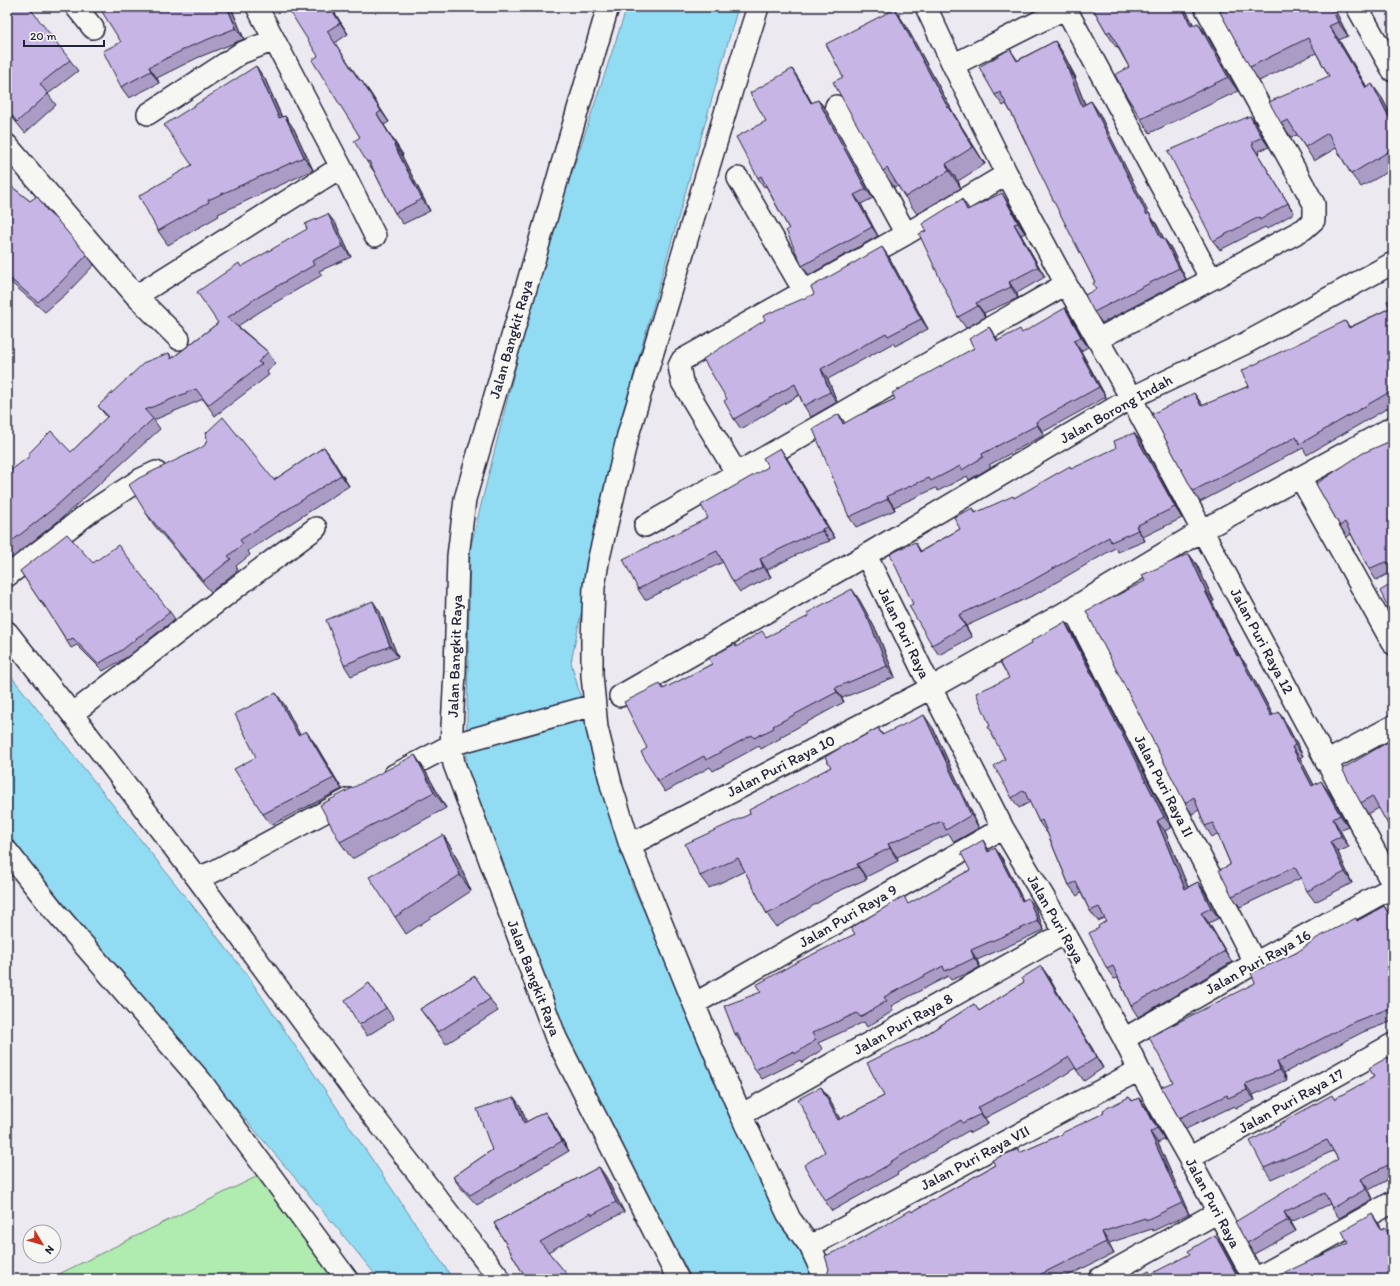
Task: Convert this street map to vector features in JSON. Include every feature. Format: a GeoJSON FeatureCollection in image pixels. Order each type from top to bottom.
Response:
{"type":"FeatureCollection","features":[{"type":"Feature","properties":{"kind":"street"},"geometry":{"type":"LineString","coordinates":[[76,7],[93,28]]}},
{"type":"Feature","properties":{"kind":"street"},"geometry":{"type":"LineString","coordinates":[[257,7],[341,167],[375,236]]}},
{"type":"Feature","properties":{"kind":"street","name":"Jalan Bangkit Raya"},"geometry":{"type":"LineString","coordinates":[[608,7],[465,499],[458,556],[455,672],[456,744],[454,764],[556,1038],[678,1279]]}},
{"type":"Feature","properties":{"kind":"street"},"geometry":{"type":"LineString","coordinates":[[758,7],[628,435],[598,562],[594,587],[591,706],[612,788],[630,845],[694,1004],[741,1115],[790,1219],[810,1246],[825,1279]]}},
{"type":"Feature","properties":{"kind":"street","name":"Jalan Puri Raya 12"},"geometry":{"type":"LineString","coordinates":[[926,7],[1007,174],[1066,284],[1131,398],[1203,530],[1393,886]]}},
{"type":"Feature","properties":{"kind":"street"},"geometry":{"type":"LineString","coordinates":[[1098,339],[1304,229],[1314,220],[1314,204],[1205,7]]}},
{"type":"Feature","properties":{"kind":"street"},"geometry":{"type":"LineString","coordinates":[[1357,7],[1393,71]]}},
{"type":"Feature","properties":{"kind":"street"},"geometry":{"type":"LineString","coordinates":[[953,65],[1066,8],[1212,279]]}},
{"type":"Feature","properties":{"kind":"street"},"geometry":{"type":"LineString","coordinates":[[148,114],[241,54],[274,40]]}},
{"type":"Feature","properties":{"kind":"street"},"geometry":{"type":"LineString","coordinates":[[836,106],[906,234]]}},
{"type":"Feature","properties":{"kind":"street"},"geometry":{"type":"LineString","coordinates":[[7,145],[136,296],[179,339]]}},
{"type":"Feature","properties":{"kind":"street"},"geometry":{"type":"LineString","coordinates":[[136,296],[341,167]]}},
{"type":"Feature","properties":{"kind":"street"},"geometry":{"type":"LineString","coordinates":[[737,474],[682,382],[679,366],[682,360],[906,234],[1007,174]]}},
{"type":"Feature","properties":{"kind":"street"},"geometry":{"type":"LineString","coordinates":[[738,178],[804,291]]}},
{"type":"Feature","properties":{"kind":"street","name":"Jalan Borong Indah"},"geometry":{"type":"LineString","coordinates":[[620,696],[866,555],[1131,398],[1244,344],[1393,263]]}},
{"type":"Feature","properties":{"kind":"street"},"geometry":{"type":"LineString","coordinates":[[645,526],[1066,284]]}},
{"type":"Feature","properties":{"kind":"street","name":"Jalan Puri Raya 10"},"geometry":{"type":"LineString","coordinates":[[630,845],[931,688],[1073,608],[1203,530],[1393,427]]}},
{"type":"Feature","properties":{"kind":"street"},"geometry":{"type":"LineString","coordinates":[[7,576],[90,512],[141,479],[176,462]]}},
{"type":"Feature","properties":{"kind":"street"},"geometry":{"type":"LineString","coordinates":[[1300,477],[1393,644]]}},
{"type":"Feature","properties":{"kind":"street"},"geometry":{"type":"LineString","coordinates":[[72,714],[316,528]]}},
{"type":"Feature","properties":{"kind":"street","name":"Jalan Puri Raya"},"geometry":{"type":"LineString","coordinates":[[866,555],[931,688],[1003,828],[1065,933],[1255,1279]]}},
{"type":"Feature","properties":{"kind":"street"},"geometry":{"type":"LineString","coordinates":[[1367,598],[1386,589]]}},
{"type":"Feature","properties":{"kind":"street","name":"Jalan Puri Raya II"},"geometry":{"type":"LineString","coordinates":[[1073,608],[1255,964]]}},
{"type":"Feature","properties":{"kind":"street"},"geometry":{"type":"LineString","coordinates":[[7,632],[72,714],[197,878],[356,1095],[500,1279]]}},
{"type":"Feature","properties":{"kind":"street"},"geometry":{"type":"LineString","coordinates":[[197,878],[456,744],[591,706]]}},
{"type":"Feature","properties":{"kind":"street"},"geometry":{"type":"LineString","coordinates":[[1326,762],[1393,726]]}},
{"type":"Feature","properties":{"kind":"street","name":"Jalan Puri Raya 9"},"geometry":{"type":"LineString","coordinates":[[694,1004],[1003,828]]}},
{"type":"Feature","properties":{"kind":"street"},"geometry":{"type":"LineString","coordinates":[[7,851],[52,908],[201,1081],[348,1279]]}},
{"type":"Feature","properties":{"kind":"street","name":"Jalan Puri Raya 16"},"geometry":{"type":"LineString","coordinates":[[1124,1039],[1393,886]]}},
{"type":"Feature","properties":{"kind":"street","name":"Jalan Puri Raya 8"},"geometry":{"type":"LineString","coordinates":[[741,1115],[1065,933]]}},
{"type":"Feature","properties":{"kind":"street","name":"Jalan Puri Raya 17"},"geometry":{"type":"LineString","coordinates":[[1189,1158],[1393,1044]]}},
{"type":"Feature","properties":{"kind":"street","name":"Jalan Puri Raya VII"},"geometry":{"type":"LineString","coordinates":[[810,1246],[1139,1070]]}},
{"type":"Feature","properties":{"kind":"street"},"geometry":{"type":"LineString","coordinates":[[1255,1279],[1392,1205]]}},
{"type":"Feature","properties":{"kind":"street"},"geometry":{"type":"LineString","coordinates":[[1098,1279],[1218,1212]]}},
{"type":"Feature","properties":{"kind":"green space"},"geometry":{"type":"Polygon","coordinates":[[[264,1173],[337,1279],[49,1279],[264,1173]]]}},
{"type":"Feature","properties":{"kind":"water"},"geometry":{"type":"Polygon","coordinates":[[[627,7],[738,7],[622,416],[571,662],[632,885],[813,1279],[692,1279],[514,943],[466,773],[470,549],[541,265],[627,7]]]}},
{"type":"Feature","properties":{"kind":"water"},"geometry":{"type":"Polygon","coordinates":[[[7,671],[245,972],[453,1279],[379,1279],[30,864],[7,833],[7,671]]]}},
{"type":"Feature","properties":{"kind":"building"},"geometry":{"type":"Polygon","coordinates":[[[7,7],[29,7],[70,60],[40,84],[48,94],[17,122],[7,109],[7,7]]]}},
{"type":"Feature","properties":{"kind":"building"},"geometry":{"type":"Polygon","coordinates":[[[99,7],[227,7],[236,28],[189,47],[149,67],[151,71],[121,87],[103,51],[121,42],[99,7]]]}},
{"type":"Feature","properties":{"kind":"building"},"geometry":{"type":"Polygon","coordinates":[[[287,7],[330,7],[340,23],[327,31],[381,111],[377,114],[395,144],[394,145],[422,199],[395,213],[369,161],[367,162],[354,141],[360,137],[312,60],[318,56],[287,7]]]}},
{"type":"Feature","properties":{"kind":"building"},"geometry":{"type":"Polygon","coordinates":[[[1092,7],[1182,7],[1191,26],[1198,23],[1228,77],[1141,119],[1115,75],[1129,67],[1110,31],[1107,33],[1092,7]]]}},
{"type":"Feature","properties":{"kind":"building"},"geometry":{"type":"Polygon","coordinates":[[[1231,7],[1331,7],[1338,22],[1329,26],[1366,88],[1372,84],[1389,117],[1391,116],[1393,120],[1393,149],[1351,174],[1328,133],[1305,147],[1288,120],[1281,123],[1269,102],[1329,76],[1308,38],[1250,67],[1220,12],[1231,7]]]}},
{"type":"Feature","properties":{"kind":"building"},"geometry":{"type":"Polygon","coordinates":[[[1389,7],[1393,7],[1393,15],[1389,7]]]}},
{"type":"Feature","properties":{"kind":"building"},"geometry":{"type":"Polygon","coordinates":[[[895,9],[948,108],[949,107],[973,147],[946,164],[949,171],[905,197],[887,168],[883,171],[833,82],[843,77],[826,44],[895,9]]]}},
{"type":"Feature","properties":{"kind":"building"},"geometry":{"type":"Polygon","coordinates":[[[1055,41],[1068,67],[1082,106],[1091,101],[1147,215],[1149,213],[1161,238],[1163,237],[1179,268],[1094,312],[1085,295],[1096,289],[1093,283],[1095,282],[1053,200],[1013,116],[1000,92],[995,95],[979,67],[1010,49],[1017,61],[1055,41]]]}},
{"type":"Feature","properties":{"kind":"building"},"geometry":{"type":"Polygon","coordinates":[[[256,66],[279,118],[285,116],[304,157],[208,200],[209,202],[158,231],[139,196],[192,165],[164,125],[256,66]]]}},
{"type":"Feature","properties":{"kind":"building"},"geometry":{"type":"Polygon","coordinates":[[[792,69],[811,103],[818,100],[866,189],[854,195],[872,227],[802,266],[786,230],[789,229],[761,176],[758,178],[736,137],[766,121],[750,93],[792,69]]]}},
{"type":"Feature","properties":{"kind":"building"},"geometry":{"type":"Polygon","coordinates":[[[1250,116],[1262,137],[1252,142],[1254,144],[1252,145],[1288,203],[1260,220],[1259,217],[1213,241],[1168,151],[1250,116]]]}},
{"type":"Feature","properties":{"kind":"building"},"geometry":{"type":"Polygon","coordinates":[[[7,183],[30,201],[37,196],[48,212],[58,221],[87,255],[59,284],[38,302],[7,276],[7,183]]]}},
{"type":"Feature","properties":{"kind":"building"},"geometry":{"type":"Polygon","coordinates":[[[1002,193],[1018,223],[1014,224],[1038,267],[1009,282],[1011,287],[976,303],[978,306],[958,317],[919,234],[926,231],[922,224],[962,199],[967,210],[1002,193]]]}},
{"type":"Feature","properties":{"kind":"building"},"geometry":{"type":"Polygon","coordinates":[[[328,214],[343,246],[312,261],[314,265],[253,300],[227,318],[268,352],[258,362],[262,364],[208,405],[196,389],[145,410],[153,419],[54,508],[7,545],[7,473],[30,456],[28,454],[51,431],[71,452],[108,416],[98,406],[145,362],[169,353],[171,359],[218,323],[197,292],[239,263],[241,267],[307,229],[305,224],[328,214]]]}},
{"type":"Feature","properties":{"kind":"building"},"geometry":{"type":"Polygon","coordinates":[[[882,247],[921,319],[888,336],[886,333],[821,369],[830,392],[804,406],[795,384],[734,419],[724,401],[727,399],[703,359],[765,320],[763,316],[814,294],[811,287],[882,247]]]}},
{"type":"Feature","properties":{"kind":"building"},"geometry":{"type":"Polygon","coordinates":[[[1393,298],[1393,390],[1300,444],[1296,437],[1193,491],[1152,414],[1194,393],[1201,406],[1249,386],[1241,371],[1345,321],[1349,328],[1390,308],[1387,301],[1393,298]]]}},
{"type":"Feature","properties":{"kind":"building"},"geometry":{"type":"Polygon","coordinates":[[[1065,308],[1081,337],[1074,341],[1099,387],[1036,422],[1037,425],[982,454],[983,457],[962,470],[960,466],[931,481],[929,478],[887,496],[888,499],[849,517],[813,429],[839,414],[843,424],[895,399],[892,393],[974,348],[969,339],[989,327],[997,341],[1020,329],[1022,333],[1065,308]]]}},
{"type":"Feature","properties":{"kind":"building"},"geometry":{"type":"Polygon","coordinates":[[[223,417],[274,480],[324,447],[341,475],[240,540],[243,544],[228,556],[231,559],[203,581],[146,513],[129,485],[139,478],[201,448],[205,445],[207,439],[206,433],[223,417]]]}},
{"type":"Feature","properties":{"kind":"building"},"geometry":{"type":"Polygon","coordinates":[[[1134,433],[1175,507],[1136,526],[1138,530],[1111,542],[1109,537],[1028,583],[959,615],[965,626],[932,645],[909,606],[913,604],[890,554],[915,542],[920,552],[960,529],[954,517],[973,508],[975,513],[1013,496],[1014,498],[1070,466],[1071,469],[1116,448],[1114,441],[1134,433]]]}},
{"type":"Feature","properties":{"kind":"building"},"geometry":{"type":"Polygon","coordinates":[[[1393,440],[1393,565],[1386,562],[1369,569],[1345,522],[1340,526],[1316,484],[1363,453],[1393,440]]]}},
{"type":"Feature","properties":{"kind":"building"},"geometry":{"type":"Polygon","coordinates":[[[780,448],[827,527],[822,529],[822,531],[805,537],[760,559],[763,567],[733,582],[717,551],[638,589],[623,559],[708,518],[701,505],[768,467],[763,458],[780,448]]]}},
{"type":"Feature","properties":{"kind":"building"},"geometry":{"type":"Polygon","coordinates":[[[67,534],[93,563],[118,545],[170,612],[122,650],[98,664],[73,638],[67,641],[41,600],[40,601],[20,571],[67,534]]]}},
{"type":"Feature","properties":{"kind":"building"},"geometry":{"type":"Polygon","coordinates":[[[1189,554],[1205,591],[1237,656],[1239,655],[1271,716],[1279,712],[1295,745],[1292,747],[1312,786],[1321,781],[1340,815],[1333,819],[1341,836],[1330,842],[1345,872],[1307,891],[1295,867],[1232,896],[1219,870],[1230,865],[1230,863],[1213,823],[1205,826],[1194,797],[1185,803],[1086,611],[1145,581],[1142,575],[1189,554]]]}},
{"type":"Feature","properties":{"kind":"building"},"geometry":{"type":"Polygon","coordinates":[[[1393,583],[1393,621],[1380,591],[1393,583]]]}},
{"type":"Feature","properties":{"kind":"building"},"geometry":{"type":"Polygon","coordinates":[[[852,589],[869,621],[887,666],[835,688],[837,692],[773,726],[774,728],[754,738],[752,735],[706,760],[704,756],[658,781],[641,752],[647,748],[624,702],[660,684],[663,689],[712,664],[709,658],[735,644],[736,647],[762,631],[766,637],[809,616],[807,613],[852,589]]]}},
{"type":"Feature","properties":{"kind":"building"},"geometry":{"type":"Polygon","coordinates":[[[373,601],[390,646],[344,665],[326,620],[373,601]]]}},
{"type":"Feature","properties":{"kind":"building"},"geometry":{"type":"Polygon","coordinates":[[[1065,622],[1164,817],[1157,821],[1185,889],[1198,882],[1211,908],[1201,913],[1225,951],[1131,1006],[1113,966],[1107,969],[1089,933],[1099,928],[1098,926],[1106,921],[1099,907],[1090,911],[1076,882],[1069,885],[1042,820],[1039,822],[1024,790],[1012,798],[994,766],[1005,759],[988,727],[990,726],[976,693],[1009,678],[1000,662],[1032,643],[1031,641],[1065,622]]]}},
{"type":"Feature","properties":{"kind":"building"},"geometry":{"type":"Polygon","coordinates":[[[276,693],[298,735],[306,731],[334,778],[263,814],[234,769],[256,757],[235,714],[276,693]]]}},
{"type":"Feature","properties":{"kind":"building"},"geometry":{"type":"Polygon","coordinates":[[[924,715],[971,815],[946,830],[942,821],[888,844],[890,848],[857,864],[858,867],[825,880],[787,904],[767,914],[738,858],[700,876],[685,844],[750,814],[749,810],[831,767],[825,757],[847,744],[878,728],[882,735],[924,715]]]}},
{"type":"Feature","properties":{"kind":"building"},"geometry":{"type":"Polygon","coordinates":[[[1393,739],[1393,828],[1391,830],[1372,796],[1361,803],[1342,769],[1393,739]]]}},
{"type":"Feature","properties":{"kind":"building"},"geometry":{"type":"Polygon","coordinates":[[[415,755],[434,792],[340,842],[320,805],[415,755]]]}},
{"type":"Feature","properties":{"kind":"building"},"geometry":{"type":"Polygon","coordinates":[[[443,835],[460,875],[395,917],[369,877],[443,835]]]}},
{"type":"Feature","properties":{"kind":"building"},"geometry":{"type":"Polygon","coordinates":[[[983,840],[988,852],[995,848],[1022,901],[1028,898],[1038,921],[971,950],[974,958],[945,971],[943,966],[884,997],[887,1001],[860,1017],[857,1013],[812,1033],[816,1040],[795,1054],[794,1051],[755,1070],[737,1033],[735,1034],[724,1006],[761,992],[756,985],[797,962],[855,934],[851,928],[904,896],[908,904],[970,870],[961,853],[983,840]]]}},
{"type":"Feature","properties":{"kind":"building"},"geometry":{"type":"Polygon","coordinates":[[[1384,906],[1393,921],[1393,1007],[1356,1021],[1277,1062],[1280,1070],[1245,1084],[1247,1090],[1228,1098],[1227,1095],[1179,1118],[1161,1087],[1173,1082],[1149,1037],[1255,983],[1251,973],[1296,953],[1317,938],[1356,918],[1357,921],[1384,906]]]}},
{"type":"Feature","properties":{"kind":"building"},"geometry":{"type":"Polygon","coordinates":[[[1041,966],[1096,1058],[1077,1070],[1069,1057],[1047,1071],[977,1108],[981,1114],[962,1123],[961,1120],[890,1162],[890,1164],[825,1201],[804,1165],[825,1152],[798,1099],[821,1087],[838,1120],[884,1096],[867,1063],[919,1039],[974,1004],[979,1011],[1024,982],[1022,978],[1041,966]]]}},
{"type":"Feature","properties":{"kind":"building"},"geometry":{"type":"Polygon","coordinates":[[[475,976],[490,999],[438,1032],[420,1009],[475,976]]]}},
{"type":"Feature","properties":{"kind":"building"},"geometry":{"type":"Polygon","coordinates":[[[369,983],[386,1008],[359,1025],[345,1000],[369,983]]]}},
{"type":"Feature","properties":{"kind":"building"},"geometry":{"type":"Polygon","coordinates":[[[1388,1057],[1393,1064],[1393,1168],[1390,1169],[1388,1165],[1361,1179],[1366,1189],[1332,1208],[1325,1193],[1284,1212],[1288,1220],[1247,1243],[1235,1222],[1338,1159],[1327,1140],[1264,1168],[1250,1141],[1332,1095],[1334,1099],[1374,1077],[1369,1068],[1388,1057]]]}},
{"type":"Feature","properties":{"kind":"building"},"geometry":{"type":"Polygon","coordinates":[[[514,1097],[524,1123],[545,1112],[562,1141],[470,1195],[453,1177],[492,1150],[477,1109],[514,1097]]]}},
{"type":"Feature","properties":{"kind":"building"},"geometry":{"type":"Polygon","coordinates":[[[1129,1097],[1132,1101],[1139,1098],[1157,1128],[1150,1132],[1182,1203],[1146,1220],[1145,1218],[1102,1232],[1106,1242],[1031,1279],[837,1279],[834,1275],[828,1278],[827,1275],[829,1269],[825,1256],[848,1246],[911,1210],[912,1212],[995,1165],[992,1160],[1018,1149],[1019,1153],[1063,1134],[1062,1133],[1104,1113],[1103,1110],[1129,1097]]]}},
{"type":"Feature","properties":{"kind":"building"},"geometry":{"type":"Polygon","coordinates":[[[599,1167],[616,1202],[592,1215],[591,1213],[540,1242],[571,1279],[529,1279],[521,1270],[494,1223],[599,1167]]]}},
{"type":"Feature","properties":{"kind":"building"},"geometry":{"type":"Polygon","coordinates":[[[1372,1214],[1381,1230],[1385,1227],[1393,1244],[1393,1279],[1368,1279],[1366,1275],[1358,1279],[1284,1279],[1282,1274],[1348,1243],[1342,1231],[1372,1214]]]}},
{"type":"Feature","properties":{"kind":"building"},"geometry":{"type":"Polygon","coordinates":[[[1215,1235],[1238,1279],[1134,1279],[1149,1271],[1151,1274],[1190,1254],[1188,1251],[1215,1235]]]}}]}
